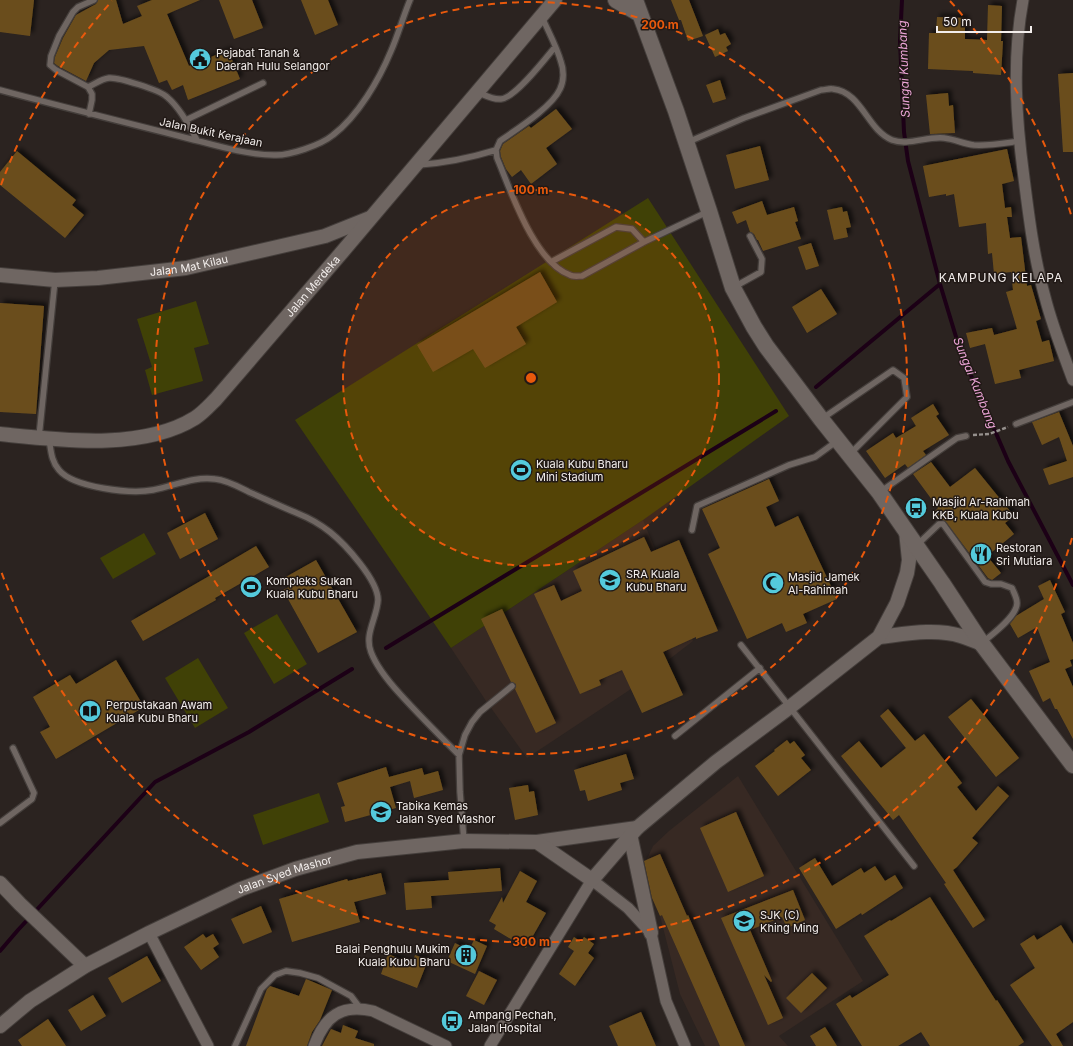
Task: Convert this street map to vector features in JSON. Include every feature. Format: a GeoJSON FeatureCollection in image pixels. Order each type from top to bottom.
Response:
{"type":"FeatureCollection","features":[{"type":"Feature","properties":{"kind":"main road"},"geometry":{"type":"LineString","coordinates":[[616,0],[638,7],[676,111],[733,288],[766,346],[837,440],[879,492],[982,644],[1073,765]]}},
{"type":"Feature","properties":{"kind":"street","name":"Jalan Merdeka"},"geometry":{"type":"LineString","coordinates":[[0,434],[43,438],[118,440],[136,438],[164,431],[196,418],[216,399],[344,251],[555,0]]}},
{"type":"Feature","properties":{"kind":"street"},"geometry":{"type":"LineString","coordinates":[[1023,0],[1019,21],[1016,84],[1020,141],[1032,238],[1043,290],[1073,380]]}},
{"type":"Feature","properties":{"kind":"street","name":"Jalan Mat Kilau"},"geometry":{"type":"LineString","coordinates":[[0,275],[55,280],[98,278],[186,268],[325,236],[372,217]]}},
{"type":"Feature","properties":{"kind":"street"},"geometry":{"type":"LineString","coordinates":[[325,236],[344,251]]}},
{"type":"Feature","properties":{"kind":"street"},"geometry":{"type":"LineString","coordinates":[[490,1046],[592,880],[634,831],[716,762],[790,707],[879,636],[897,603],[908,573],[909,560],[906,530]]}},
{"type":"Feature","properties":{"kind":"street"},"geometry":{"type":"LineString","coordinates":[[879,636],[940,632],[960,635],[982,644]]}},
{"type":"Feature","properties":{"kind":"street"},"geometry":{"type":"LineString","coordinates":[[634,831],[651,933],[666,1001],[684,1046]]}},
{"type":"Feature","properties":{"kind":"street","name":"Jalan Syed Mashor"},"geometry":{"type":"LineString","coordinates":[[0,1026],[30,1001],[85,966],[149,933],[241,889],[295,869],[358,852],[464,841],[537,842],[634,831]]}},
{"type":"Feature","properties":{"kind":"street"},"geometry":{"type":"LineString","coordinates":[[537,842],[592,880],[628,908],[651,933]]}},
{"type":"Feature","properties":{"kind":"street"},"geometry":{"type":"LineString","coordinates":[[0,883],[85,966]]}},
{"type":"Feature","properties":{"kind":"street"},"geometry":{"type":"LineString","coordinates":[[149,933],[208,1046]]}},
{"type":"Feature","properties":{"kind":"street"},"geometry":{"type":"LineString","coordinates":[[314,1046],[319,1033],[333,1016],[342,1010],[360,1008],[373,1011],[446,1046]]}},
{"type":"Feature","properties":{"kind":"lane"},"geometry":{"type":"LineString","coordinates":[[89,114],[92,94],[88,87],[56,70],[50,65],[51,56],[59,36],[73,12],[78,7],[94,0]]}},
{"type":"Feature","properties":{"kind":"lane","name":"Jalan Bukit Kerajaan"},"geometry":{"type":"LineString","coordinates":[[0,90],[89,114],[247,152],[274,155],[292,153],[332,136],[348,122],[360,107],[391,51],[410,0]]}},
{"type":"Feature","properties":{"kind":"lane"},"geometry":{"type":"LineString","coordinates":[[541,16],[562,62],[564,75],[561,88],[554,99],[547,106],[500,141],[496,150],[497,158],[529,233],[538,247],[559,269],[571,276],[582,276],[644,242],[709,210]]}},
{"type":"Feature","properties":{"kind":"lane"},"geometry":{"type":"LineString","coordinates":[[477,92],[494,99],[503,99],[510,96],[555,47]]}},
{"type":"Feature","properties":{"kind":"lane"},"geometry":{"type":"LineString","coordinates":[[88,87],[110,78],[119,79],[157,91],[167,96],[177,108],[186,120],[197,140]]}},
{"type":"Feature","properties":{"kind":"lane"},"geometry":{"type":"LineString","coordinates":[[186,120],[263,83]]}},
{"type":"Feature","properties":{"kind":"lane"},"geometry":{"type":"LineString","coordinates":[[686,143],[744,118],[821,90],[833,89],[846,92],[875,128],[891,139],[899,142],[943,138],[974,145],[986,145],[1020,141]]}},
{"type":"Feature","properties":{"kind":"lane"},"geometry":{"type":"LineString","coordinates":[[415,166],[444,163],[474,157],[496,150]]}},
{"type":"Feature","properties":{"kind":"lane"},"geometry":{"type":"LineString","coordinates":[[551,262],[616,227],[632,229],[644,242]]}},
{"type":"Feature","properties":{"kind":"lane"},"geometry":{"type":"LineString","coordinates":[[733,288],[761,272],[762,259],[750,236]]}},
{"type":"Feature","properties":{"kind":"lane"},"geometry":{"type":"LineString","coordinates":[[55,280],[43,438],[53,461],[63,474],[77,482],[123,491],[152,490],[203,478],[217,479],[304,516],[330,532],[348,549],[365,570],[376,590],[378,598],[377,607],[369,631],[368,644],[378,666],[413,708],[459,755]]}},
{"type":"Feature","properties":{"kind":"lane"},"geometry":{"type":"LineString","coordinates":[[821,419],[893,370],[904,378],[907,397],[849,455]]}},
{"type":"Feature","properties":{"kind":"lane"},"geometry":{"type":"LineString","coordinates":[[1016,424],[1073,402]]}},
{"type":"Feature","properties":{"kind":"lane"},"geometry":{"type":"LineString","coordinates":[[879,492],[957,438],[966,436]]}},
{"type":"Feature","properties":{"kind":"lane"},"geometry":{"type":"LineString","coordinates":[[692,530],[697,506],[789,465],[815,457],[837,440]]}},
{"type":"Feature","properties":{"kind":"lane"},"geometry":{"type":"LineString","coordinates":[[916,546],[939,524],[943,524],[985,582],[991,584],[1001,584],[1012,588],[1017,601],[1016,610],[1011,617],[982,644]]}},
{"type":"Feature","properties":{"kind":"lane"},"geometry":{"type":"LineString","coordinates":[[741,645],[914,866]]}},
{"type":"Feature","properties":{"kind":"lane"},"geometry":{"type":"LineString","coordinates":[[675,736],[760,668]]}},
{"type":"Feature","properties":{"kind":"lane"},"geometry":{"type":"LineString","coordinates":[[464,841],[459,755],[472,722],[480,712],[512,686]]}},
{"type":"Feature","properties":{"kind":"lane"},"geometry":{"type":"LineString","coordinates":[[0,823],[32,799],[34,793],[13,748]]}},
{"type":"Feature","properties":{"kind":"lane"},"geometry":{"type":"LineString","coordinates":[[235,1046],[261,989],[275,975],[280,973],[300,973],[318,978],[351,996],[360,1008]]}},
{"type":"Feature","properties":{"kind":"path"},"geometry":{"type":"LineString","coordinates":[[966,436],[989,434],[1016,424]]}},
{"type":"Feature","properties":{"kind":"shaded area","name":"Kuala Kubu Bharu Mini Stadium"},"geometry":{"type":"Polygon","coordinates":[[[648,198],[789,416],[643,520],[451,648],[295,420],[648,198]]]}},
{"type":"Feature","properties":{"kind":"shaded area"},"geometry":{"type":"Polygon","coordinates":[[[196,301],[209,344],[194,348],[203,381],[152,395],[145,370],[152,367],[137,319],[196,301]]]}},
{"type":"Feature","properties":{"kind":"shaded area","name":"SRA Kuala Kubu Bharu"},"geometry":{"type":"Polygon","coordinates":[[[643,520],[693,641],[628,691],[527,758],[486,701],[451,648],[643,520]]]}},
{"type":"Feature","properties":{"kind":"shaded area"},"geometry":{"type":"Polygon","coordinates":[[[144,533],[156,554],[113,579],[100,558],[144,533]]]}},
{"type":"Feature","properties":{"kind":"shaded area"},"geometry":{"type":"Polygon","coordinates":[[[277,614],[307,664],[274,684],[244,633],[277,614]]]}},
{"type":"Feature","properties":{"kind":"shaded area"},"geometry":{"type":"Polygon","coordinates":[[[198,658],[228,708],[195,728],[165,678],[198,658]]]}},
{"type":"Feature","properties":{"kind":"shaded area","name":"SJK (C) Khing Ming"},"geometry":{"type":"Polygon","coordinates":[[[738,776],[863,981],[779,1036],[788,1046],[705,1046],[680,994],[646,861],[653,846],[669,831],[738,776]]]}},
{"type":"Feature","properties":{"kind":"shaded area"},"geometry":{"type":"Polygon","coordinates":[[[319,793],[329,822],[263,845],[253,815],[319,793]]]}},
{"type":"Feature","properties":{"kind":"building"},"geometry":{"type":"Polygon","coordinates":[[[0,0],[34,0],[30,36],[0,32],[0,0]]]}},
{"type":"Feature","properties":{"kind":"building"},"geometry":{"type":"Polygon","coordinates":[[[98,0],[116,0],[123,24],[142,16],[137,6],[152,0],[200,0],[167,14],[189,66],[228,50],[240,79],[188,100],[183,85],[172,90],[167,80],[159,83],[144,46],[109,50],[94,63],[86,81],[58,66],[54,63],[55,57],[63,38],[76,15],[96,4],[98,0]]]}},
{"type":"Feature","properties":{"kind":"building"},"geometry":{"type":"Polygon","coordinates":[[[219,0],[252,0],[263,28],[234,39],[219,0]]]}},
{"type":"Feature","properties":{"kind":"building"},"geometry":{"type":"Polygon","coordinates":[[[301,0],[328,0],[338,25],[315,35],[301,0]]]}},
{"type":"Feature","properties":{"kind":"building"},"geometry":{"type":"Polygon","coordinates":[[[671,0],[689,0],[703,36],[688,41],[681,20],[679,20],[671,0]]]}},
{"type":"Feature","properties":{"kind":"building"},"geometry":{"type":"Polygon","coordinates":[[[988,5],[1002,6],[1001,41],[1003,41],[1001,75],[973,73],[973,71],[928,69],[929,33],[936,33],[937,17],[965,18],[965,39],[987,40],[988,5]]]}},
{"type":"Feature","properties":{"kind":"building"},"geometry":{"type":"Polygon","coordinates":[[[718,29],[720,35],[725,33],[731,44],[726,47],[728,51],[715,57],[705,35],[718,29]]]}},
{"type":"Feature","properties":{"kind":"building"},"geometry":{"type":"Polygon","coordinates":[[[1073,73],[1073,152],[1063,152],[1058,74],[1073,73]]]}},
{"type":"Feature","properties":{"kind":"building"},"geometry":{"type":"Polygon","coordinates":[[[720,80],[726,99],[713,103],[706,85],[720,80]]]}},
{"type":"Feature","properties":{"kind":"building"},"geometry":{"type":"Polygon","coordinates":[[[948,93],[949,106],[953,105],[955,133],[930,134],[926,95],[948,93]]]}},
{"type":"Feature","properties":{"kind":"building"},"geometry":{"type":"Polygon","coordinates":[[[556,109],[572,129],[546,148],[557,164],[531,184],[521,170],[512,177],[506,169],[501,157],[500,151],[503,144],[529,126],[531,128],[556,109]]]}},
{"type":"Feature","properties":{"kind":"building"},"geometry":{"type":"Polygon","coordinates":[[[760,146],[769,180],[735,189],[726,155],[760,146]]]}},
{"type":"Feature","properties":{"kind":"building"},"geometry":{"type":"Polygon","coordinates":[[[1007,149],[1014,181],[1002,184],[1005,208],[1011,207],[1012,217],[1007,217],[1010,238],[1021,237],[1027,286],[1031,285],[1041,319],[1036,321],[1042,342],[1049,340],[1054,361],[1019,370],[1021,378],[995,384],[985,344],[970,348],[966,333],[992,328],[994,335],[1017,329],[1006,292],[1013,290],[1011,272],[994,274],[992,253],[988,254],[986,223],[959,227],[954,194],[929,197],[923,166],[1007,149]]]}},
{"type":"Feature","properties":{"kind":"building"},"geometry":{"type":"Polygon","coordinates":[[[17,151],[76,200],[72,205],[84,215],[65,238],[0,185],[0,172],[17,151]]]}},
{"type":"Feature","properties":{"kind":"building"},"geometry":{"type":"Polygon","coordinates":[[[762,201],[767,215],[794,207],[798,221],[795,222],[801,239],[763,251],[754,234],[750,232],[746,220],[737,224],[732,212],[762,201]]]}},
{"type":"Feature","properties":{"kind":"building"},"geometry":{"type":"Polygon","coordinates":[[[842,207],[843,212],[847,211],[851,227],[846,228],[848,237],[834,240],[827,210],[842,207]]]}},
{"type":"Feature","properties":{"kind":"building"},"geometry":{"type":"Polygon","coordinates":[[[811,243],[819,266],[806,270],[798,247],[811,243]]]}},
{"type":"Feature","properties":{"kind":"building"},"geometry":{"type":"Polygon","coordinates":[[[540,272],[557,302],[516,327],[526,344],[485,368],[473,349],[433,372],[417,345],[540,272]]]}},
{"type":"Feature","properties":{"kind":"building"},"geometry":{"type":"Polygon","coordinates":[[[821,289],[837,314],[807,333],[792,307],[821,289]]]}},
{"type":"Feature","properties":{"kind":"building"},"geometry":{"type":"Polygon","coordinates":[[[0,303],[44,306],[36,414],[0,412],[0,303]]]}},
{"type":"Feature","properties":{"kind":"building"},"geometry":{"type":"Polygon","coordinates":[[[933,404],[939,414],[936,416],[949,435],[923,451],[926,455],[908,468],[905,464],[885,478],[866,451],[893,433],[896,438],[916,426],[911,418],[933,404]]]}},
{"type":"Feature","properties":{"kind":"building"},"geometry":{"type":"Polygon","coordinates":[[[1059,412],[1073,446],[1073,477],[1049,485],[1043,469],[1067,461],[1059,437],[1042,445],[1032,422],[1059,412]]]}},
{"type":"Feature","properties":{"kind":"building"},"geometry":{"type":"Polygon","coordinates":[[[931,462],[950,487],[975,468],[1014,516],[1005,523],[1014,534],[987,556],[1001,573],[992,580],[988,578],[946,522],[942,520],[935,511],[938,508],[913,474],[931,462]]]}},
{"type":"Feature","properties":{"kind":"building","name":"Masjid Jamek Al-Rahimah"},"geometry":{"type":"Polygon","coordinates":[[[769,479],[779,501],[766,507],[775,527],[798,516],[837,599],[803,614],[807,623],[786,632],[782,623],[747,639],[708,554],[720,548],[702,509],[769,479]]]}},
{"type":"Feature","properties":{"kind":"building"},"geometry":{"type":"Polygon","coordinates":[[[205,513],[218,539],[180,559],[167,533],[205,513]]]}},
{"type":"Feature","properties":{"kind":"building"},"geometry":{"type":"Polygon","coordinates":[[[644,537],[651,552],[679,540],[718,631],[696,639],[696,637],[663,652],[683,695],[642,713],[622,670],[599,680],[601,685],[580,694],[534,594],[554,585],[561,601],[582,591],[573,571],[644,537]]]}},
{"type":"Feature","properties":{"kind":"building"},"geometry":{"type":"Polygon","coordinates":[[[256,546],[269,567],[215,598],[216,600],[143,641],[131,621],[211,575],[210,573],[256,546]]]}},
{"type":"Feature","properties":{"kind":"building"},"geometry":{"type":"Polygon","coordinates":[[[316,560],[357,632],[318,653],[283,590],[289,587],[284,578],[316,560]]]}},
{"type":"Feature","properties":{"kind":"building"},"geometry":{"type":"Polygon","coordinates":[[[1050,580],[1065,612],[1061,614],[1073,643],[1073,659],[1070,660],[1072,666],[1065,669],[1073,687],[1073,739],[1050,698],[1043,702],[1029,671],[1050,662],[1037,627],[1018,638],[1010,624],[1016,616],[1044,599],[1038,586],[1050,580]]]}},
{"type":"Feature","properties":{"kind":"building"},"geometry":{"type":"Polygon","coordinates":[[[502,609],[556,723],[536,733],[515,689],[516,684],[511,682],[481,619],[502,609]]]}},
{"type":"Feature","properties":{"kind":"building","name":"Perpustakaan Awam Kuala Kubu Bharu"},"geometry":{"type":"Polygon","coordinates":[[[116,660],[144,707],[56,759],[40,732],[50,727],[33,697],[70,675],[76,684],[116,660]]]}},
{"type":"Feature","properties":{"kind":"building"},"geometry":{"type":"Polygon","coordinates":[[[971,699],[1019,758],[996,777],[948,717],[971,699]]]}},
{"type":"Feature","properties":{"kind":"building"},"geometry":{"type":"Polygon","coordinates":[[[888,709],[915,741],[924,734],[962,783],[957,787],[976,811],[998,786],[1009,796],[972,838],[978,843],[953,870],[985,920],[973,928],[944,884],[946,883],[899,815],[893,820],[841,756],[859,741],[881,768],[906,748],[880,716],[888,709]]]}},
{"type":"Feature","properties":{"kind":"building"},"geometry":{"type":"Polygon","coordinates":[[[787,740],[790,744],[794,741],[805,755],[801,758],[811,770],[778,796],[755,766],[787,740]]]}},
{"type":"Feature","properties":{"kind":"building"},"geometry":{"type":"Polygon","coordinates":[[[626,754],[634,779],[620,783],[622,790],[588,801],[585,790],[580,791],[574,770],[626,754]]]}},
{"type":"Feature","properties":{"kind":"building"},"geometry":{"type":"Polygon","coordinates":[[[386,767],[389,777],[422,768],[424,775],[438,771],[443,790],[414,798],[410,781],[390,787],[396,808],[345,822],[341,807],[345,806],[337,783],[386,767]]]}},
{"type":"Feature","properties":{"kind":"building"},"geometry":{"type":"Polygon","coordinates":[[[528,785],[529,792],[534,791],[538,815],[515,820],[509,788],[528,785]]]}},
{"type":"Feature","properties":{"kind":"building"},"geometry":{"type":"Polygon","coordinates":[[[736,812],[764,876],[728,892],[700,828],[736,812]]]}},
{"type":"Feature","properties":{"kind":"building"},"geometry":{"type":"Polygon","coordinates":[[[660,854],[745,1046],[720,1046],[662,915],[660,916],[652,898],[644,861],[660,854]]]}},
{"type":"Feature","properties":{"kind":"building"},"geometry":{"type":"Polygon","coordinates":[[[815,858],[832,886],[861,868],[864,873],[875,866],[885,881],[895,875],[903,888],[862,915],[861,913],[836,929],[799,868],[815,858]]]}},
{"type":"Feature","properties":{"kind":"building"},"geometry":{"type":"Polygon","coordinates":[[[500,868],[502,891],[431,896],[432,908],[406,910],[404,883],[449,880],[448,872],[500,868]]]}},
{"type":"Feature","properties":{"kind":"building"},"geometry":{"type":"Polygon","coordinates":[[[520,871],[537,881],[526,902],[546,913],[526,948],[494,929],[496,925],[489,921],[502,897],[503,903],[520,871]]]}},
{"type":"Feature","properties":{"kind":"building"},"geometry":{"type":"Polygon","coordinates":[[[381,873],[386,894],[354,902],[360,922],[292,942],[279,899],[347,879],[348,881],[381,873]]]}},
{"type":"Feature","properties":{"kind":"building"},"geometry":{"type":"Polygon","coordinates":[[[793,890],[805,920],[787,928],[782,917],[750,930],[772,981],[771,982],[764,975],[783,1018],[768,1025],[721,918],[793,890]]]}},
{"type":"Feature","properties":{"kind":"building"},"geometry":{"type":"Polygon","coordinates":[[[930,897],[1024,1042],[1018,1046],[930,1046],[921,1032],[898,1046],[862,1046],[836,1004],[850,995],[852,998],[889,975],[864,936],[930,897]]]}},
{"type":"Feature","properties":{"kind":"building"},"geometry":{"type":"Polygon","coordinates":[[[261,906],[272,932],[243,944],[231,919],[261,906]]]}},
{"type":"Feature","properties":{"kind":"building"},"geometry":{"type":"Polygon","coordinates":[[[1061,925],[1073,944],[1073,1022],[1056,1034],[1063,1046],[1052,1046],[1010,985],[1035,968],[1020,944],[1034,935],[1037,940],[1061,925]]]}},
{"type":"Feature","properties":{"kind":"building"},"geometry":{"type":"Polygon","coordinates":[[[203,934],[206,938],[213,934],[219,944],[213,948],[219,957],[201,970],[184,947],[203,934]]]}},
{"type":"Feature","properties":{"kind":"building"},"geometry":{"type":"Polygon","coordinates":[[[574,937],[581,942],[584,937],[594,944],[588,953],[594,958],[575,986],[559,974],[574,951],[568,947],[574,937]]]}},
{"type":"Feature","properties":{"kind":"building","name":"Balai Penghulu Mukim Kuala Kubu Bharu"},"geometry":{"type":"Polygon","coordinates":[[[474,940],[487,946],[475,974],[447,961],[455,943],[469,950],[474,940]]]}},
{"type":"Feature","properties":{"kind":"building"},"geometry":{"type":"Polygon","coordinates":[[[388,954],[412,964],[415,955],[428,960],[417,988],[381,974],[388,954]]]}},
{"type":"Feature","properties":{"kind":"building"},"geometry":{"type":"Polygon","coordinates":[[[147,956],[161,981],[122,1003],[108,978],[147,956]]]}},
{"type":"Feature","properties":{"kind":"building"},"geometry":{"type":"Polygon","coordinates":[[[479,971],[497,980],[484,1005],[466,996],[479,971]]]}},
{"type":"Feature","properties":{"kind":"building"},"geometry":{"type":"Polygon","coordinates":[[[812,973],[827,988],[801,1013],[786,998],[812,973]]]}},
{"type":"Feature","properties":{"kind":"building"},"geometry":{"type":"Polygon","coordinates":[[[306,979],[332,990],[320,1020],[312,1032],[307,1046],[246,1046],[267,989],[270,986],[299,996],[306,979]]]}},
{"type":"Feature","properties":{"kind":"building"},"geometry":{"type":"Polygon","coordinates":[[[93,995],[106,1016],[81,1031],[68,1010],[93,995]]]}},
{"type":"Feature","properties":{"kind":"building"},"geometry":{"type":"Polygon","coordinates":[[[641,1012],[656,1046],[618,1046],[609,1026],[641,1012]]]}},
{"type":"Feature","properties":{"kind":"building"},"geometry":{"type":"Polygon","coordinates":[[[48,1019],[66,1046],[22,1046],[18,1040],[48,1019]]]}},
{"type":"Feature","properties":{"kind":"building"},"geometry":{"type":"Polygon","coordinates":[[[343,1025],[358,1031],[355,1038],[374,1044],[374,1046],[322,1046],[331,1029],[341,1033],[343,1025]]]}},
{"type":"Feature","properties":{"kind":"building"},"geometry":{"type":"Polygon","coordinates":[[[825,1027],[837,1046],[816,1046],[810,1036],[825,1027]]]}},
{"type":"Feature","properties":{"kind":"waterway","name":"Sungai Kumbang"},"geometry":{"type":"LineString","coordinates":[[902,0],[900,40],[904,132],[908,161],[940,284],[960,350],[1008,461],[1073,585]]}},
{"type":"Feature","properties":{"kind":"waterway"},"geometry":{"type":"LineString","coordinates":[[816,387],[940,284]]}},
{"type":"Feature","properties":{"kind":"waterway"},"geometry":{"type":"LineString","coordinates":[[386,648],[776,411]]}},
{"type":"Feature","properties":{"kind":"waterway"},"geometry":{"type":"LineString","coordinates":[[0,951],[155,782],[249,732],[352,669]]}},
{"type":"Feature","properties":{"kind":"place","name":"Pejabat Tanah & Daerah Hulu Selangor"},"geometry":{"type":"Point","coordinates":[200,59]}},
{"type":"Feature","properties":{"kind":"place","name":"Kuala Kubu Bharu Mini Stadium"},"geometry":{"type":"Point","coordinates":[521,470]}},
{"type":"Feature","properties":{"kind":"place","name":"Masjid Ar-Rahimah KKB, Kuala Kubu"},"geometry":{"type":"Point","coordinates":[916,508]}},
{"type":"Feature","properties":{"kind":"place","name":"Restoran Sri Mutiara"},"geometry":{"type":"Point","coordinates":[981,554]}},
{"type":"Feature","properties":{"kind":"place","name":"SRA Kuala Kubu Bharu"},"geometry":{"type":"Point","coordinates":[610,580]}},
{"type":"Feature","properties":{"kind":"place","name":"Masjid Jamek Al-Rahimah"},"geometry":{"type":"Point","coordinates":[773,583]}},
{"type":"Feature","properties":{"kind":"place","name":"Kompleks Sukan Kuala Kubu Bharu"},"geometry":{"type":"Point","coordinates":[251,587]}},
{"type":"Feature","properties":{"kind":"place","name":"Perpustakaan Awam Kuala Kubu Bharu"},"geometry":{"type":"Point","coordinates":[90,711]}},
{"type":"Feature","properties":{"kind":"place","name":"Tabika Kemas Jalan Syed Mashor"},"geometry":{"type":"Point","coordinates":[381,812]}},
{"type":"Feature","properties":{"kind":"place","name":"SJK (C) Khing Ming"},"geometry":{"type":"Point","coordinates":[744,921]}},
{"type":"Feature","properties":{"kind":"place","name":"Balai Penghulu Mukim Kuala Kubu Bharu"},"geometry":{"type":"Point","coordinates":[466,955]}},
{"type":"Feature","properties":{"kind":"place","name":"Ampang Pechah, Jalan Hospital"},"geometry":{"type":"Point","coordinates":[452,1021]}},
{"type":"Feature","properties":{"kind":"district","name":"KAMPUNG KELAPA"},"geometry":{"type":"Point","coordinates":[1001,278]}}]}
